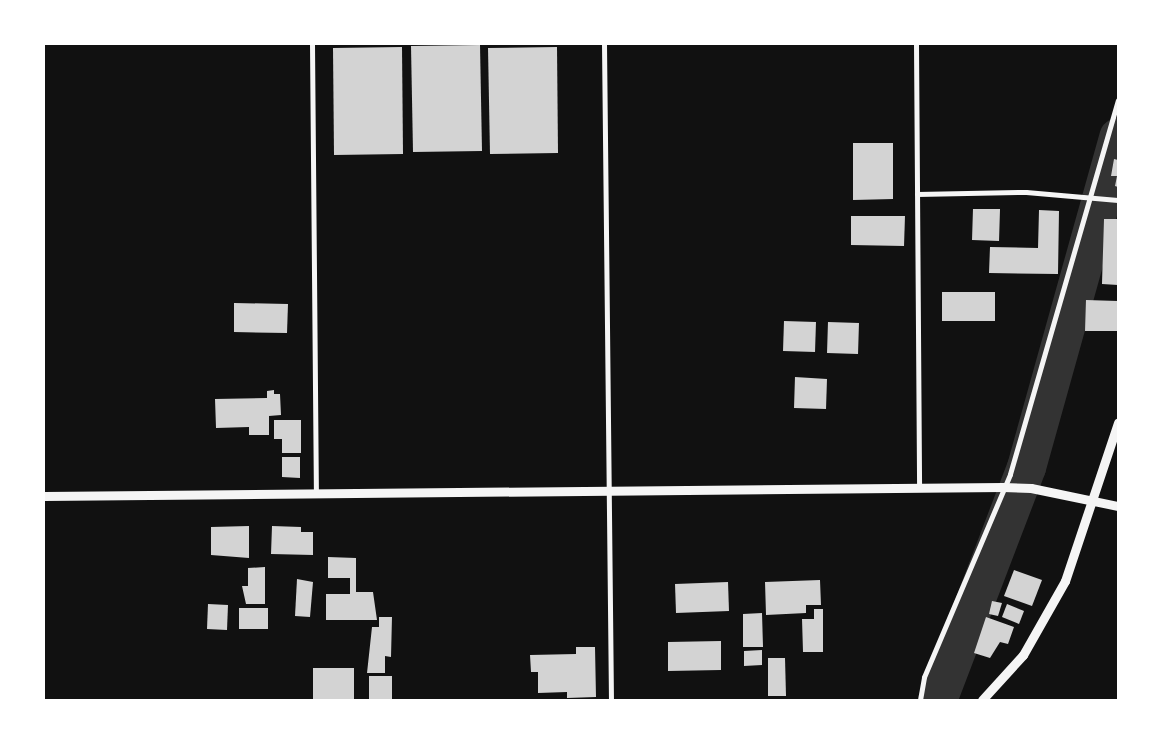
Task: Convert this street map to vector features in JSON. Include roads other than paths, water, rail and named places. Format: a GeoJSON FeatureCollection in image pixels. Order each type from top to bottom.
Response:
{"type":"FeatureCollection","features":[{"type":"Feature","properties":{"kind":"street"},"geometry":{"type":"LineString","coordinates":[[312,44],[316,494]]}},
{"type":"Feature","properties":{"kind":"street"},"geometry":{"type":"LineString","coordinates":[[604,44],[611,700]]}},
{"type":"Feature","properties":{"kind":"street"},"geometry":{"type":"LineString","coordinates":[[916,44],[919,487]]}},
{"type":"Feature","properties":{"kind":"street"},"geometry":{"type":"LineString","coordinates":[[920,700],[924,677],[1010,474],[1088,198],[1118,100]]}},
{"type":"Feature","properties":{"kind":"street"},"geometry":{"type":"LineString","coordinates":[[917,194],[1026,192],[1118,200]]}},
{"type":"Feature","properties":{"kind":"street"},"geometry":{"type":"LineString","coordinates":[[982,700],[1023,655],[1065,581],[1118,424]]}},
{"type":"Feature","properties":{"kind":"street"},"geometry":{"type":"LineString","coordinates":[[44,496],[1003,487],[1031,488],[1118,506]]}},
{"type":"Feature","properties":{"kind":"waterway"},"geometry":{"type":"LineString","coordinates":[[937,700],[1026,467],[1118,137]]}}]}
